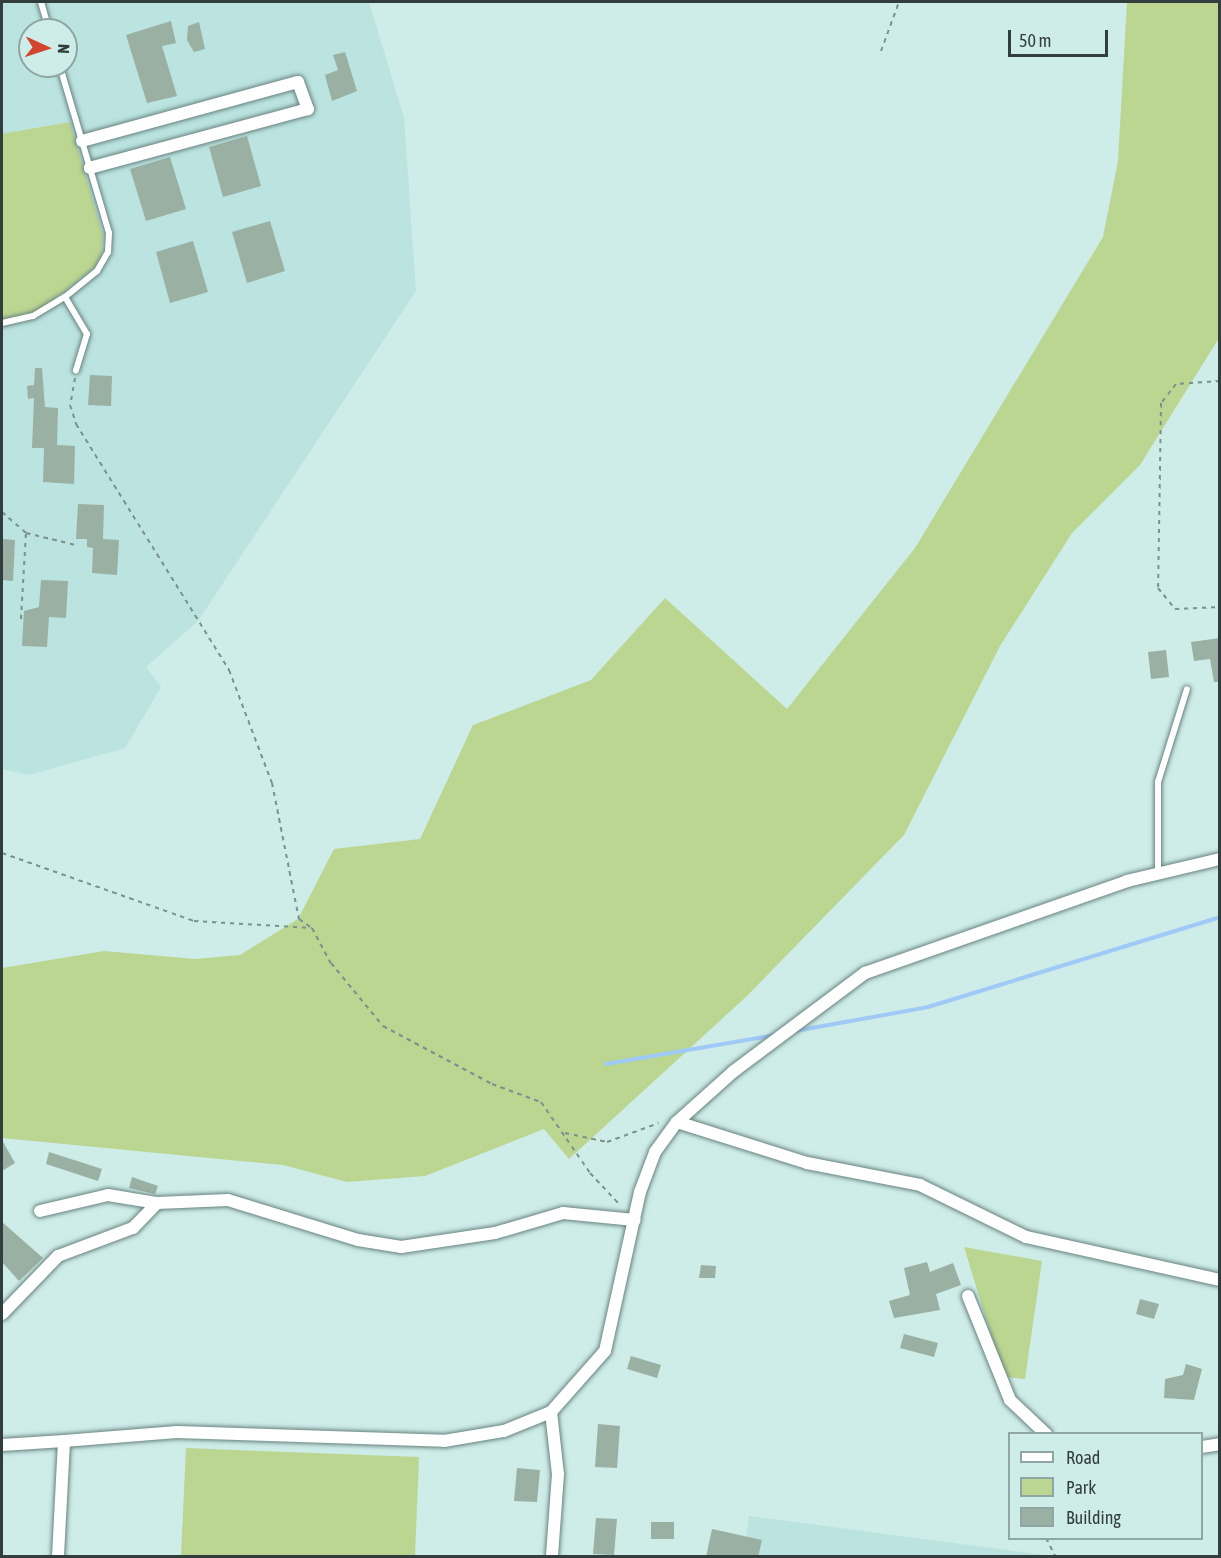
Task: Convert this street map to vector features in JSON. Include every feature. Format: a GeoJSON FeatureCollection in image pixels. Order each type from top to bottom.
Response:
{"type":"FeatureCollection","features":[{"type":"Feature","properties":{"kind":"street"},"geometry":{"type":"LineString","coordinates":[[82,141],[298,82],[308,108],[90,168]]}},
{"type":"Feature","properties":{"kind":"street"},"geometry":{"type":"LineString","coordinates":[[2,1445],[177,1432],[444,1441],[504,1431],[551,1412],[605,1351],[635,1220],[655,1152],[677,1122],[822,999],[865,973],[991,926],[1158,874],[1220,858]]}},
{"type":"Feature","properties":{"kind":"street"},"geometry":{"type":"LineString","coordinates":[[677,1122],[807,1163],[920,1185],[1026,1237],[1220,1280]]}},
{"type":"Feature","properties":{"kind":"street"},"geometry":{"type":"LineString","coordinates":[[40,1211],[108,1195],[157,1203],[228,1200],[358,1240],[401,1247],[495,1233],[563,1213],[635,1220]]}},
{"type":"Feature","properties":{"kind":"street"},"geometry":{"type":"LineString","coordinates":[[2,1314],[58,1256],[133,1228],[157,1203]]}},
{"type":"Feature","properties":{"kind":"street"},"geometry":{"type":"LineString","coordinates":[[968,1296],[1010,1400],[1044,1432]]}},
{"type":"Feature","properties":{"kind":"street"},"geometry":{"type":"LineString","coordinates":[[551,1412],[558,1474],[552,1557]]}},
{"type":"Feature","properties":{"kind":"street"},"geometry":{"type":"LineString","coordinates":[[58,1557],[64,1441]]}},
{"type":"Feature","properties":{"kind":"street"},"geometry":{"type":"LineString","coordinates":[[1203,1447],[1220,1444]]}},
{"type":"Feature","properties":{"kind":"lane"},"geometry":{"type":"LineString","coordinates":[[41,2],[46,18]]}},
{"type":"Feature","properties":{"kind":"lane"},"geometry":{"type":"LineString","coordinates":[[2,323],[27,317],[64,297],[97,271],[108,252],[109,233],[64,78]]}},
{"type":"Feature","properties":{"kind":"lane"},"geometry":{"type":"LineString","coordinates":[[64,297],[87,334],[76,370]]}},
{"type":"Feature","properties":{"kind":"lane"},"geometry":{"type":"LineString","coordinates":[[1158,874],[1158,782],[1187,689]]}},
{"type":"Feature","properties":{"kind":"path"},"geometry":{"type":"LineString","coordinates":[[881,51],[899,2]]}},
{"type":"Feature","properties":{"kind":"path"},"geometry":{"type":"LineString","coordinates":[[76,370],[70,405],[76,424],[230,670],[272,783],[298,920],[312,928],[331,963],[383,1026],[492,1084],[541,1102],[565,1132],[590,1173],[635,1220]]}},
{"type":"Feature","properties":{"kind":"path"},"geometry":{"type":"LineString","coordinates":[[1220,381],[1176,384],[1161,403],[1158,588],[1175,609],[1220,608]]}},
{"type":"Feature","properties":{"kind":"path"},"geometry":{"type":"LineString","coordinates":[[2,512],[26,533],[76,545]]}},
{"type":"Feature","properties":{"kind":"path"},"geometry":{"type":"LineString","coordinates":[[21,619],[26,533]]}},
{"type":"Feature","properties":{"kind":"path"},"geometry":{"type":"LineString","coordinates":[[2,853],[194,921],[312,928]]}},
{"type":"Feature","properties":{"kind":"path"},"geometry":{"type":"LineString","coordinates":[[565,1132],[607,1142],[650,1124],[677,1122]]}},
{"type":"Feature","properties":{"kind":"path"},"geometry":{"type":"LineString","coordinates":[[1046,1540],[1055,1557]]}},
{"type":"Feature","properties":{"kind":"shaded area"},"geometry":{"type":"Polygon","coordinates":[[[2,2],[369,2],[404,118],[416,291],[198,621],[146,667],[161,687],[125,748],[29,775],[2,769],[2,2]]]}},
{"type":"Feature","properties":{"kind":"shaded area"},"geometry":{"type":"Polygon","coordinates":[[[749,1516],[1052,1556],[744,1556],[749,1516]]]}},
{"type":"Feature","properties":{"kind":"green space"},"geometry":{"type":"Polygon","coordinates":[[[1127,2],[1219,2],[1219,338],[1140,465],[1072,533],[1000,646],[904,835],[747,996],[569,1159],[544,1129],[425,1176],[347,1182],[283,1165],[2,1138],[2,968],[104,951],[195,959],[240,955],[298,919],[334,849],[420,839],[473,725],[591,680],[665,598],[787,709],[915,548],[1103,237],[1118,161],[1127,2]]]}},
{"type":"Feature","properties":{"kind":"green space"},"geometry":{"type":"Polygon","coordinates":[[[70,122],[103,236],[100,263],[34,316],[2,324],[2,134],[70,122]]]}},
{"type":"Feature","properties":{"kind":"green space"},"geometry":{"type":"Polygon","coordinates":[[[964,1247],[1042,1261],[1025,1379],[1004,1377],[964,1247]]]}},
{"type":"Feature","properties":{"kind":"green space"},"geometry":{"type":"Polygon","coordinates":[[[186,1448],[419,1457],[415,1556],[181,1556],[186,1448]]]}},
{"type":"Feature","properties":{"kind":"building"},"geometry":{"type":"Polygon","coordinates":[[[171,21],[176,43],[162,46],[177,96],[147,103],[126,35],[171,21]]]}},
{"type":"Feature","properties":{"kind":"building"},"geometry":{"type":"Polygon","coordinates":[[[199,22],[205,49],[194,52],[187,40],[188,26],[199,22]]]}},
{"type":"Feature","properties":{"kind":"building"},"geometry":{"type":"Polygon","coordinates":[[[345,52],[357,91],[332,101],[325,75],[338,70],[333,55],[345,52]]]}},
{"type":"Feature","properties":{"kind":"building"},"geometry":{"type":"Polygon","coordinates":[[[247,136],[261,186],[223,197],[209,147],[247,136]]]}},
{"type":"Feature","properties":{"kind":"building"},"geometry":{"type":"Polygon","coordinates":[[[170,157],[186,209],[146,221],[130,169],[170,157]]]}},
{"type":"Feature","properties":{"kind":"building"},"geometry":{"type":"Polygon","coordinates":[[[270,221],[285,271],[247,283],[232,232],[270,221]]]}},
{"type":"Feature","properties":{"kind":"building"},"geometry":{"type":"Polygon","coordinates":[[[193,241],[208,292],[170,303],[156,252],[193,241]]]}},
{"type":"Feature","properties":{"kind":"building"},"geometry":{"type":"Polygon","coordinates":[[[35,368],[42,368],[45,407],[58,408],[57,445],[75,446],[74,484],[43,482],[44,448],[32,448],[34,398],[28,399],[27,386],[34,385],[35,368]]]}},
{"type":"Feature","properties":{"kind":"building"},"geometry":{"type":"Polygon","coordinates":[[[90,375],[112,376],[111,406],[88,405],[90,375]]]}},
{"type":"Feature","properties":{"kind":"building"},"geometry":{"type":"Polygon","coordinates":[[[78,504],[104,505],[103,539],[119,540],[117,575],[92,573],[93,548],[87,547],[87,539],[76,539],[78,504]]]}},
{"type":"Feature","properties":{"kind":"building"},"geometry":{"type":"Polygon","coordinates":[[[2,539],[15,540],[13,581],[2,580],[2,539]]]}},
{"type":"Feature","properties":{"kind":"building"},"geometry":{"type":"Polygon","coordinates":[[[41,580],[68,581],[66,618],[49,617],[47,647],[22,646],[24,611],[39,607],[41,580]]]}},
{"type":"Feature","properties":{"kind":"building"},"geometry":{"type":"Polygon","coordinates":[[[1220,638],[1220,682],[1214,682],[1210,659],[1194,661],[1191,642],[1220,638]]]}},
{"type":"Feature","properties":{"kind":"building"},"geometry":{"type":"Polygon","coordinates":[[[1166,650],[1169,677],[1151,679],[1148,652],[1166,650]]]}},
{"type":"Feature","properties":{"kind":"building"},"geometry":{"type":"Polygon","coordinates":[[[2,1140],[15,1163],[2,1171],[2,1140]]]}},
{"type":"Feature","properties":{"kind":"building"},"geometry":{"type":"Polygon","coordinates":[[[49,1152],[102,1169],[98,1181],[46,1164],[49,1152]]]}},
{"type":"Feature","properties":{"kind":"building"},"geometry":{"type":"Polygon","coordinates":[[[132,1177],[158,1186],[155,1194],[129,1188],[132,1177]]]}},
{"type":"Feature","properties":{"kind":"building"},"geometry":{"type":"Polygon","coordinates":[[[2,1222],[43,1258],[19,1281],[2,1262],[2,1222]]]}},
{"type":"Feature","properties":{"kind":"building"},"geometry":{"type":"Polygon","coordinates":[[[927,1262],[930,1272],[953,1263],[961,1285],[936,1294],[940,1310],[894,1318],[889,1301],[910,1295],[904,1268],[927,1262]]]}},
{"type":"Feature","properties":{"kind":"building"},"geometry":{"type":"Polygon","coordinates":[[[701,1265],[716,1266],[715,1278],[699,1278],[701,1265]]]}},
{"type":"Feature","properties":{"kind":"building"},"geometry":{"type":"Polygon","coordinates":[[[1140,1299],[1159,1304],[1154,1319],[1136,1314],[1140,1299]]]}},
{"type":"Feature","properties":{"kind":"building"},"geometry":{"type":"Polygon","coordinates":[[[904,1334],[938,1343],[934,1357],[900,1348],[904,1334]]]}},
{"type":"Feature","properties":{"kind":"building"},"geometry":{"type":"Polygon","coordinates":[[[631,1356],[661,1365],[657,1378],[627,1369],[631,1356]]]}},
{"type":"Feature","properties":{"kind":"building"},"geometry":{"type":"Polygon","coordinates":[[[1186,1364],[1202,1369],[1194,1400],[1164,1398],[1165,1379],[1183,1375],[1186,1364]]]}},
{"type":"Feature","properties":{"kind":"building"},"geometry":{"type":"Polygon","coordinates":[[[598,1424],[620,1426],[617,1468],[595,1467],[598,1424]]]}},
{"type":"Feature","properties":{"kind":"building"},"geometry":{"type":"Polygon","coordinates":[[[517,1468],[540,1470],[537,1502],[514,1501],[517,1468]]]}},
{"type":"Feature","properties":{"kind":"building"},"geometry":{"type":"Polygon","coordinates":[[[596,1518],[617,1519],[614,1555],[593,1554],[596,1518]]]}},
{"type":"Feature","properties":{"kind":"building"},"geometry":{"type":"Polygon","coordinates":[[[651,1522],[674,1522],[674,1539],[651,1539],[651,1522]]]}},
{"type":"Feature","properties":{"kind":"building"},"geometry":{"type":"Polygon","coordinates":[[[712,1529],[762,1540],[758,1557],[706,1557],[712,1529]]]}},
{"type":"Feature","properties":{"kind":"waterway"},"geometry":{"type":"LineString","coordinates":[[795,1031],[928,1007],[1220,917]]}},
{"type":"Feature","properties":{"kind":"waterway"},"geometry":{"type":"LineString","coordinates":[[606,1064],[776,1035]]}}]}
